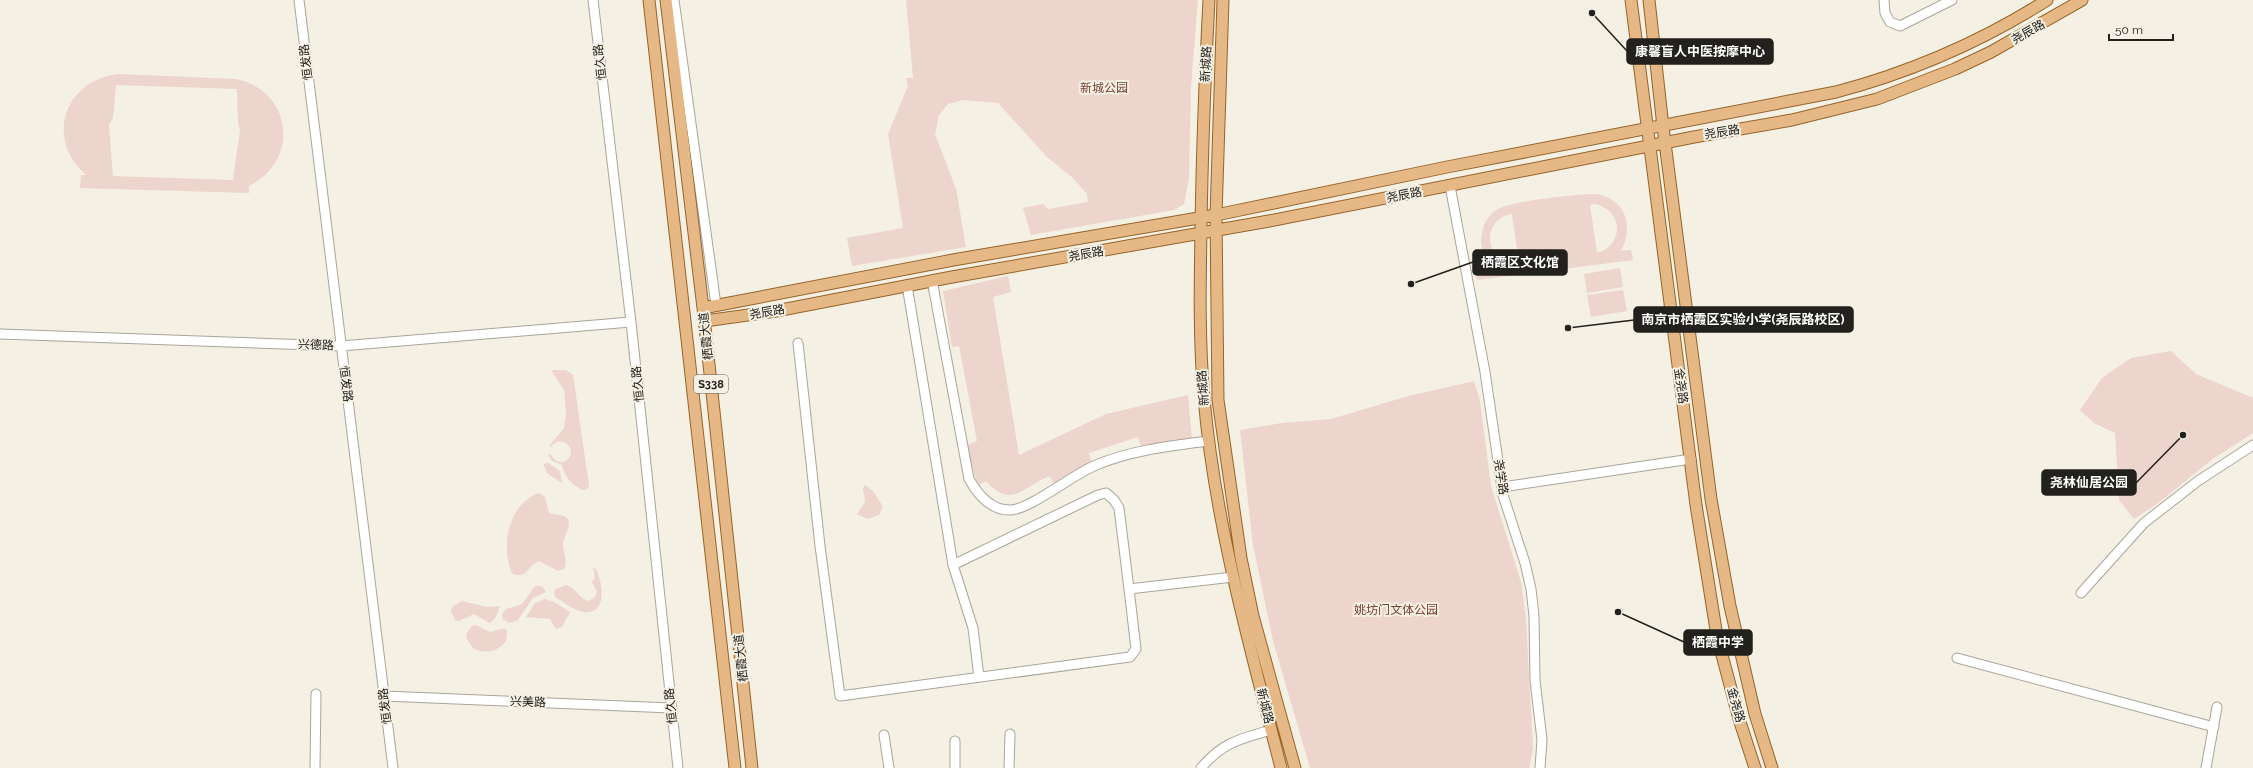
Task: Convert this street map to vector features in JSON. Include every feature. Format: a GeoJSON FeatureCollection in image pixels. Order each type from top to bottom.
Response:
{"type":"FeatureCollection","features":[{"type":"Feature","properties":{"kind":"main road","name":"栖霞大道"},"geometry":{"type":"LineString","coordinates":[[649,0],[734,768]]}},
{"type":"Feature","properties":{"kind":"main road","name":"栖霞大道"},"geometry":{"type":"LineString","coordinates":[[666,0],[705,321],[752,768]]}},
{"type":"Feature","properties":{"kind":"main road","name":"新城路"},"geometry":{"type":"LineString","coordinates":[[1209,0],[1201,217],[1200,352],[1209,441],[1233,577],[1281,768]]}},
{"type":"Feature","properties":{"kind":"main road","name":"新城路"},"geometry":{"type":"LineString","coordinates":[[1223,0],[1216,215],[1218,400],[1241,558],[1252,609],[1295,768]]}},
{"type":"Feature","properties":{"kind":"main road","name":"金尧路"},"geometry":{"type":"LineString","coordinates":[[1631,0],[1691,459],[1717,636],[1739,719],[1755,768]]}},
{"type":"Feature","properties":{"kind":"main road","name":"金尧路"},"geometry":{"type":"LineString","coordinates":[[1649,0],[1663,127],[1703,437],[1723,569],[1753,706],[1772,768]]}},
{"type":"Feature","properties":{"kind":"main road","name":"尧辰路"},"geometry":{"type":"LineString","coordinates":[[703,308],[953,260],[1216,215],[1447,167],[1663,127],[1836,92],[1870,83],[1918,66],[1974,42],[2047,0]]}},
{"type":"Feature","properties":{"kind":"main road","name":"尧辰路"},"geometry":{"type":"LineString","coordinates":[[705,321],[776,311],[932,280],[1201,233],[1450,186],[1528,169],[1792,120],[1877,99],[1991,52],[2082,0]]}},
{"type":"Feature","properties":{"kind":"street","name":"恒发路"},"geometry":{"type":"LineString","coordinates":[[299,0],[393,768]]}},
{"type":"Feature","properties":{"kind":"street","name":"恒久路"},"geometry":{"type":"LineString","coordinates":[[593,0],[631,322],[678,768]]}},
{"type":"Feature","properties":{"kind":"street"},"geometry":{"type":"LineString","coordinates":[[674,0],[716,305]]}},
{"type":"Feature","properties":{"kind":"street"},"geometry":{"type":"LineString","coordinates":[[1884,0],[1885,13],[1890,22],[1900,26],[1952,0]]}},
{"type":"Feature","properties":{"kind":"street","name":"尧学路"},"geometry":{"type":"LineString","coordinates":[[1450,186],[1485,372],[1502,487],[1525,563],[1531,589],[1534,616],[1535,680],[1542,740],[1540,768]]}},
{"type":"Feature","properties":{"kind":"street"},"geometry":{"type":"LineString","coordinates":[[932,280],[969,480],[979,496],[994,506],[1009,510],[1022,508],[1096,465],[1128,453],[1209,441]]}},
{"type":"Feature","properties":{"kind":"street"},"geometry":{"type":"LineString","coordinates":[[907,285],[953,565],[973,628],[979,677]]}},
{"type":"Feature","properties":{"kind":"street","name":"兴德路"},"geometry":{"type":"LineString","coordinates":[[0,334],[341,346],[631,322]]}},
{"type":"Feature","properties":{"kind":"street"},"geometry":{"type":"LineString","coordinates":[[798,343],[820,546],[840,696],[1130,657],[1136,649],[1118,508],[1114,500],[1106,493],[1098,494],[953,565]]}},
{"type":"Feature","properties":{"kind":"street"},"geometry":{"type":"LineString","coordinates":[[2081,593],[2144,523],[2198,481],[2253,445]]}},
{"type":"Feature","properties":{"kind":"street"},"geometry":{"type":"LineString","coordinates":[[1502,487],[1691,459]]}},
{"type":"Feature","properties":{"kind":"street"},"geometry":{"type":"LineString","coordinates":[[1129,589],[1233,577]]}},
{"type":"Feature","properties":{"kind":"street"},"geometry":{"type":"LineString","coordinates":[[1957,658],[2214,727]]}},
{"type":"Feature","properties":{"kind":"street"},"geometry":{"type":"LineString","coordinates":[[314,768],[316,694]]}},
{"type":"Feature","properties":{"kind":"street","name":"兴美路"},"geometry":{"type":"LineString","coordinates":[[384,696],[671,708]]}},
{"type":"Feature","properties":{"kind":"street"},"geometry":{"type":"LineString","coordinates":[[2206,768],[2217,707]]}},
{"type":"Feature","properties":{"kind":"street"},"geometry":{"type":"LineString","coordinates":[[1201,768],[1210,758],[1232,742],[1271,730]]}},
{"type":"Feature","properties":{"kind":"street"},"geometry":{"type":"LineString","coordinates":[[1009,768],[1010,734]]}},
{"type":"Feature","properties":{"kind":"street"},"geometry":{"type":"LineString","coordinates":[[884,735],[889,768]]}},
{"type":"Feature","properties":{"kind":"street"},"geometry":{"type":"LineString","coordinates":[[955,768],[956,741]]}},
{"type":"Feature","properties":{"kind":"green space","name":"新城公园"},"geometry":{"type":"Polygon","coordinates":[[[906,0],[1198,0],[1191,87],[1189,178],[1184,204],[1174,210],[1031,235],[1023,208],[1043,204],[1048,209],[1088,202],[1087,194],[1073,178],[1047,157],[998,103],[963,100],[948,104],[939,115],[935,134],[956,189],[966,247],[852,266],[847,238],[903,228],[888,134],[908,86],[906,78],[913,78],[906,0]]]}},
{"type":"Feature","properties":{"kind":"green space"},"geometry":{"type":"Polygon","coordinates":[[[119,74],[236,79],[255,86],[269,97],[279,112],[283,128],[282,144],[276,160],[265,175],[249,186],[249,193],[80,188],[81,175],[86,175],[73,161],[66,145],[64,129],[66,113],[74,99],[85,87],[100,78],[119,74]],[[116,85],[113,118],[109,125],[113,176],[233,180],[240,130],[238,123],[237,89],[116,85]]]}},
{"type":"Feature","properties":{"kind":"green space"},"geometry":{"type":"Polygon","coordinates":[[[1596,194],[1606,197],[1621,208],[1627,223],[1627,232],[1621,251],[1631,250],[1633,260],[1477,280],[1475,271],[1494,267],[1488,260],[1482,248],[1481,239],[1485,223],[1489,216],[1495,211],[1516,203],[1596,194]],[[1595,204],[1590,205],[1597,253],[1606,249],[1612,243],[1616,236],[1617,228],[1611,213],[1595,204]],[[1511,214],[1501,218],[1494,225],[1490,242],[1493,250],[1499,257],[1508,261],[1519,262],[1512,215],[1511,214]]]}},
{"type":"Feature","properties":{"kind":"green space"},"geometry":{"type":"Polygon","coordinates":[[[1620,268],[1623,287],[1587,293],[1584,274],[1620,268]]]}},
{"type":"Feature","properties":{"kind":"green space"},"geometry":{"type":"Polygon","coordinates":[[[1008,276],[1011,292],[993,297],[1019,455],[1106,414],[1188,395],[1192,440],[1141,447],[1138,437],[1089,453],[1092,463],[1054,484],[1050,476],[1025,490],[1011,495],[1003,494],[995,490],[986,481],[979,485],[974,474],[967,445],[977,441],[959,346],[952,347],[943,291],[1008,276]]]}},
{"type":"Feature","properties":{"kind":"green space"},"geometry":{"type":"Polygon","coordinates":[[[1623,290],[1627,311],[1591,317],[1587,295],[1623,290]]]}},
{"type":"Feature","properties":{"kind":"green space"},"geometry":{"type":"Polygon","coordinates":[[[2171,351],[2196,374],[2253,398],[2253,433],[2214,458],[2157,504],[2134,519],[2119,500],[2115,433],[2094,423],[2080,410],[2102,378],[2131,358],[2171,351]]]}},
{"type":"Feature","properties":{"kind":"green space"},"geometry":{"type":"Polygon","coordinates":[[[551,370],[566,370],[573,375],[589,486],[587,489],[583,490],[575,486],[567,477],[562,465],[552,461],[548,455],[550,454],[556,461],[564,462],[571,454],[568,445],[564,442],[560,441],[551,447],[549,446],[564,428],[566,414],[564,390],[551,370]]]}},
{"type":"Feature","properties":{"kind":"green space","name":"姚坊门文体公园"},"geometry":{"type":"Polygon","coordinates":[[[1474,381],[1480,401],[1491,486],[1521,582],[1526,619],[1533,749],[1529,768],[1310,768],[1273,641],[1253,545],[1240,430],[1282,423],[1331,419],[1405,397],[1474,381]]]}},
{"type":"Feature","properties":{"kind":"green space"},"geometry":{"type":"Polygon","coordinates":[[[548,463],[560,471],[562,483],[548,474],[543,464],[548,463]]]}},
{"type":"Feature","properties":{"kind":"green space"},"geometry":{"type":"Polygon","coordinates":[[[865,485],[874,492],[883,507],[879,515],[867,519],[857,514],[865,502],[863,488],[865,485]]]}},
{"type":"Feature","properties":{"kind":"green space"},"geometry":{"type":"Polygon","coordinates":[[[539,493],[545,497],[549,513],[564,516],[568,519],[569,525],[563,544],[565,566],[564,569],[558,571],[539,561],[524,574],[517,575],[512,573],[508,562],[507,538],[510,526],[514,515],[520,506],[529,498],[539,493]]]}},
{"type":"Feature","properties":{"kind":"green space"},"geometry":{"type":"Polygon","coordinates":[[[593,568],[596,569],[602,590],[602,597],[597,609],[591,612],[579,611],[555,597],[554,592],[556,589],[566,585],[572,588],[585,600],[589,601],[595,597],[597,592],[592,582],[595,578],[593,568]]]}},
{"type":"Feature","properties":{"kind":"green space"},"geometry":{"type":"Polygon","coordinates":[[[535,586],[542,586],[546,592],[533,598],[517,621],[509,623],[503,619],[502,614],[506,609],[522,604],[535,586]]]}},
{"type":"Feature","properties":{"kind":"green space"},"geometry":{"type":"Polygon","coordinates":[[[545,599],[554,602],[570,612],[562,627],[556,629],[550,619],[526,617],[535,603],[545,599]]]}},
{"type":"Feature","properties":{"kind":"green space"},"geometry":{"type":"Polygon","coordinates":[[[462,601],[487,607],[500,606],[496,617],[490,623],[474,614],[459,621],[455,620],[451,611],[452,607],[462,601]]]}},
{"type":"Feature","properties":{"kind":"green space"},"geometry":{"type":"Polygon","coordinates":[[[476,625],[490,632],[505,628],[507,632],[506,641],[499,648],[492,651],[487,652],[474,649],[467,640],[466,634],[472,626],[476,625]]]}},
{"type":"Feature","properties":{"kind":"place","name":"康馨盲人中医按摩中心"},"geometry":{"type":"Point","coordinates":[1592,13]}},
{"type":"Feature","properties":{"kind":"place","name":"栖霞区文化馆"},"geometry":{"type":"Point","coordinates":[1411,284]}},
{"type":"Feature","properties":{"kind":"place","name":"南京市栖霞区实验小学(尧辰路校区)"},"geometry":{"type":"Point","coordinates":[1568,328]}},
{"type":"Feature","properties":{"kind":"place","name":"尧林仙居公园"},"geometry":{"type":"Point","coordinates":[2183,435]}},
{"type":"Feature","properties":{"kind":"place","name":"栖霞中学"},"geometry":{"type":"Point","coordinates":[1618,612]}}]}
